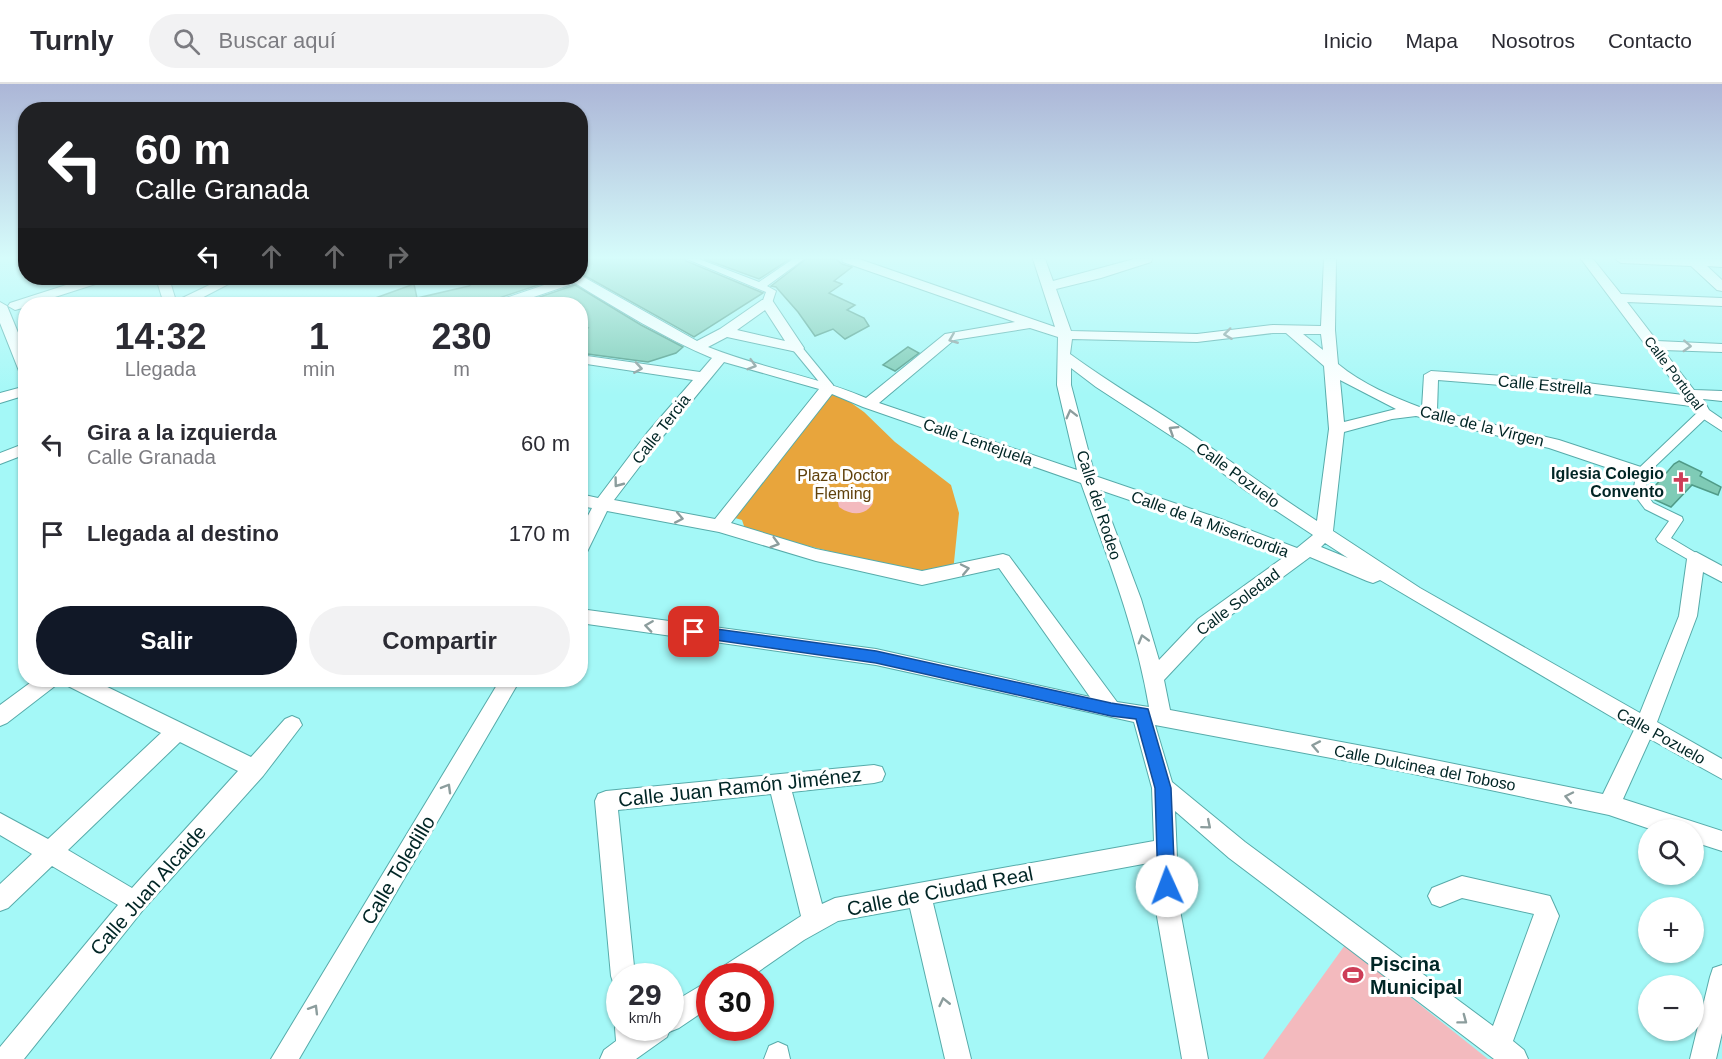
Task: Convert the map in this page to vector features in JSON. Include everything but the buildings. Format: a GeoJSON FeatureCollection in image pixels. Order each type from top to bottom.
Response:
{"type":"FeatureCollection","features":[{"type":"Feature","properties":{"kind":"street","name":"Calle Lentejuela"},"geometry":{"type":"LineString","coordinates":[[620,304],[697,347],[721,357],[829,387],[868,404],[1088,480]]}},
{"type":"Feature","properties":{"kind":"street"},"geometry":{"type":"LineString","coordinates":[[697,347],[725,332],[765,304]]}},
{"type":"Feature","properties":{"kind":"street"},"geometry":{"type":"LineString","coordinates":[[719,526],[829,387],[796,348],[768,304]]}},
{"type":"Feature","properties":{"kind":"street"},"geometry":{"type":"LineString","coordinates":[[975,304],[1065,335],[1197,338],[1273,329],[1328,330]]}},
{"type":"Feature","properties":{"kind":"street","name":"Calle del Rodeo"},"geometry":{"type":"LineString","coordinates":[[1056,304],[1065,335],[1064,385],[1088,480],[1132,599],[1154,678],[1152,715],[1163,788],[1167,905],[1195,1059]]}},
{"type":"Feature","properties":{"kind":"street"},"geometry":{"type":"LineString","coordinates":[[1324,535],[1337,429],[1328,330],[1329,304]]}},
{"type":"Feature","properties":{"kind":"street","name":"Calle Portugal"},"geometry":{"type":"LineString","coordinates":[[1622,304],[1697,403],[1722,426]]}},
{"type":"Feature","properties":{"kind":"street"},"geometry":{"type":"LineString","coordinates":[[8,306],[18,342]]}},
{"type":"Feature","properties":{"kind":"street"},"geometry":{"type":"LineString","coordinates":[[868,404],[950,337],[1030,324]]}},
{"type":"Feature","properties":{"kind":"street","name":"Calle de la Vírgen"},"geometry":{"type":"LineString","coordinates":[[1289,329],[1331,362],[1344,376],[1390,401],[1424,413],[1553,444],[1641,473]]}},
{"type":"Feature","properties":{"kind":"street"},"geometry":{"type":"LineString","coordinates":[[725,332],[796,348]]}},
{"type":"Feature","properties":{"kind":"street"},"geometry":{"type":"LineString","coordinates":[[1653,345],[1722,348]]}},
{"type":"Feature","properties":{"kind":"street","name":"Calle Pozuelo"},"geometry":{"type":"LineString","coordinates":[[1063,355],[1101,384],[1194,443],[1251,486],[1414,593],[1722,770]]}},
{"type":"Feature","properties":{"kind":"street","name":"Calle Tercia"},"geometry":{"type":"LineString","coordinates":[[603,503],[702,377],[721,357]]}},
{"type":"Feature","properties":{"kind":"street"},"geometry":{"type":"LineString","coordinates":[[588,360],[702,377]]}},
{"type":"Feature","properties":{"kind":"street","name":"Calle Estrella"},"geometry":{"type":"LineString","coordinates":[[1424,413],[1431,375],[1563,385],[1697,403]]}},
{"type":"Feature","properties":{"kind":"street"},"geometry":{"type":"LineString","coordinates":[[0,398],[18,392]]}},
{"type":"Feature","properties":{"kind":"street"},"geometry":{"type":"LineString","coordinates":[[1722,396],[1697,403],[1641,473],[1639,493],[1649,506],[1677,520],[1663,539],[1722,575]]}},
{"type":"Feature","properties":{"kind":"street"},"geometry":{"type":"LineString","coordinates":[[1337,429],[1391,414],[1424,413]]}},
{"type":"Feature","properties":{"kind":"street"},"geometry":{"type":"LineString","coordinates":[[0,459],[18,451]]}},
{"type":"Feature","properties":{"kind":"street","name":"Calle de la Misericordia"},"geometry":{"type":"LineString","coordinates":[[1088,480],[1303,553]]}},
{"type":"Feature","properties":{"kind":"street"},"geometry":{"type":"LineString","coordinates":[[588,501],[719,526],[816,555],[922,578],[1003,561],[1111,710]]}},
{"type":"Feature","properties":{"kind":"street"},"geometry":{"type":"LineString","coordinates":[[588,533],[603,503]]}},
{"type":"Feature","properties":{"kind":"street","name":"Calle Soledad"},"geometry":{"type":"LineString","coordinates":[[1154,678],[1205,624],[1303,553],[1324,535]]}},
{"type":"Feature","properties":{"kind":"street","name":"Calle Pozuelo"},"geometry":{"type":"LineString","coordinates":[[1303,553],[1414,593]]}},
{"type":"Feature","properties":{"kind":"street"},"geometry":{"type":"LineString","coordinates":[[1609,805],[1645,727],[1688,616],[1696,560]]}},
{"type":"Feature","properties":{"kind":"street","name":"Calle Dulcinea del Toboso"},"geometry":{"type":"LineString","coordinates":[[588,617],[876,657],[1111,710],[1152,715],[1609,805],[1652,819]]}},
{"type":"Feature","properties":{"kind":"street"},"geometry":{"type":"LineString","coordinates":[[0,717],[39,687]]}},
{"type":"Feature","properties":{"kind":"street"},"geometry":{"type":"LineString","coordinates":[[89,687],[255,769]]}},
{"type":"Feature","properties":{"kind":"street","name":"Calle Toledillo"},"geometry":{"type":"LineString","coordinates":[[284,1059],[506,687]]}},
{"type":"Feature","properties":{"kind":"street","name":"Calle Juan Alcaide"},"geometry":{"type":"LineString","coordinates":[[7,1059],[135,902],[292,725]]}},
{"type":"Feature","properties":{"kind":"street"},"geometry":{"type":"LineString","coordinates":[[0,900],[177,731]]}},
{"type":"Feature","properties":{"kind":"street","name":"Calle Juan Ramón Jiménez"},"geometry":{"type":"LineString","coordinates":[[622,963],[606,801],[874,774]]}},
{"type":"Feature","properties":{"kind":"street"},"geometry":{"type":"LineString","coordinates":[[779,782],[814,921]]}},
{"type":"Feature","properties":{"kind":"street"},"geometry":{"type":"LineString","coordinates":[[1163,788],[1237,850],[1507,1053],[1547,916],[1542,904],[1462,887],[1440,896]]}},
{"type":"Feature","properties":{"kind":"street"},"geometry":{"type":"LineString","coordinates":[[0,823],[135,902]]}},
{"type":"Feature","properties":{"kind":"street"},"geometry":{"type":"LineString","coordinates":[[1704,835],[1722,841]]}},
{"type":"Feature","properties":{"kind":"street","name":"Calle de Ciudad Real"},"geometry":{"type":"LineString","coordinates":[[751,963],[814,921],[835,910],[1166,849]]}},
{"type":"Feature","properties":{"kind":"street"},"geometry":{"type":"LineString","coordinates":[[919,895],[958,1059]]}},
{"type":"Feature","properties":{"kind":"street"},"geometry":{"type":"LineString","coordinates":[[1703,1059],[1716,1036],[1722,977]]}},
{"type":"Feature","properties":{"kind":"green space","name":"Plaza Doctor Fleming"},"geometry":{"type":"Polygon","coordinates":[[[829,387],[864,412],[895,442],[951,485],[959,513],[953,572],[919,573],[751,532],[744,526],[742,520],[735,518],[829,387]]]}},
{"type":"Feature","properties":{"kind":"shaded area"},"geometry":{"type":"Polygon","coordinates":[[[856,490],[866,493],[873,503],[870,508],[862,513],[852,513],[839,507],[837,498],[843,493],[856,490]]]}},
{"type":"Feature","properties":{"kind":"shaded area","name":"Piscina Municipal"},"geometry":{"type":"Polygon","coordinates":[[[1345,945],[1488,1059],[1263,1059],[1345,945]]]}},
{"type":"Feature","properties":{"kind":"place","name":"Iglesia Colegio Convento"},"geometry":{"type":"Point","coordinates":[1681,482]}},
{"type":"Feature","properties":{"kind":"place","name":"Piscina Municipal"},"geometry":{"type":"Point","coordinates":[1353,975]}},
{"type":"Feature","properties":{"kind":"route"},"geometry":{"type":"LineString","coordinates":[[694,632],[876,657],[1111,710],[1143,714],[1163,788],[1167,886]]}}]}
